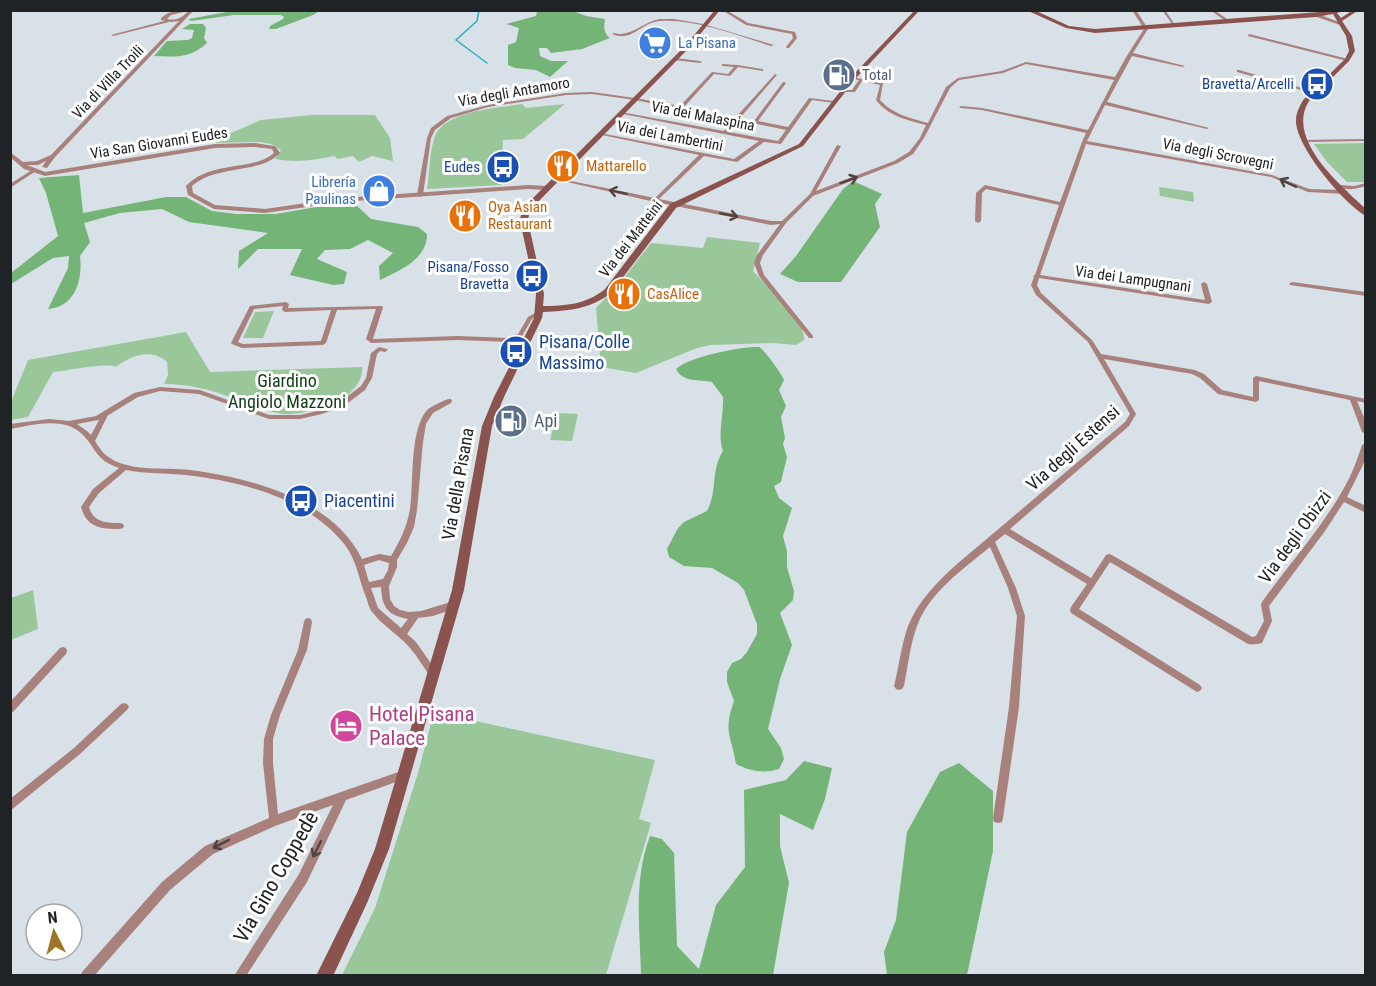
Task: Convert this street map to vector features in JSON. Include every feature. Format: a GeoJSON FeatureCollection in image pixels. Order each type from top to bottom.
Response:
{"type":"FeatureCollection","features":[{"type":"Feature","properties":{"kind":"main road"},"geometry":{"type":"LineString","coordinates":[[540,311],[540,294],[524,219],[526,211],[707,26],[718,10]]}},
{"type":"Feature","properties":{"kind":"main road"},"geometry":{"type":"LineString","coordinates":[[675,204],[793,150],[805,141],[843,91],[857,79],[918,10]]}},
{"type":"Feature","properties":{"kind":"main road"},"geometry":{"type":"LineString","coordinates":[[1028,10],[1064,25],[1086,30],[1316,15],[1344,10]]}},
{"type":"Feature","properties":{"kind":"main road"},"geometry":{"type":"LineString","coordinates":[[1342,22],[1357,10]]}},
{"type":"Feature","properties":{"kind":"main road"},"geometry":{"type":"LineString","coordinates":[[1334,12],[1342,22],[1352,47],[1347,60],[1314,92],[1300,111],[1300,130],[1315,158],[1365,214]]}},
{"type":"Feature","properties":{"kind":"main road","name":"Via dei Matteini"},"geometry":{"type":"LineString","coordinates":[[540,311],[584,305],[603,295],[675,204]]}},
{"type":"Feature","properties":{"kind":"main road","name":"Via della Pisana"},"geometry":{"type":"LineString","coordinates":[[324,975],[375,868],[405,775],[454,605],[489,419],[540,311]]}},
{"type":"Feature","properties":{"kind":"street"},"geometry":{"type":"LineString","coordinates":[[723,10],[745,23],[794,33],[795,38],[788,47]]}},
{"type":"Feature","properties":{"kind":"street"},"geometry":{"type":"LineString","coordinates":[[1036,276],[1084,142],[1130,54],[1146,30],[1146,26],[1134,10]]}},
{"type":"Feature","properties":{"kind":"street"},"geometry":{"type":"LineString","coordinates":[[1163,10],[1174,24]]}},
{"type":"Feature","properties":{"kind":"street"},"geometry":{"type":"LineString","coordinates":[[1211,10],[1228,21]]}},
{"type":"Feature","properties":{"kind":"street","name":"Via di Villa Troili"},"geometry":{"type":"LineString","coordinates":[[168,21],[170,14],[189,12]]}},
{"type":"Feature","properties":{"kind":"street","name":"Via di Villa Troili"},"geometry":{"type":"LineString","coordinates":[[38,170],[188,16],[189,12]]}},
{"type":"Feature","properties":{"kind":"street"},"geometry":{"type":"LineString","coordinates":[[1316,15],[1342,22]]}},
{"type":"Feature","properties":{"kind":"street"},"geometry":{"type":"LineString","coordinates":[[614,34],[627,35],[656,20],[707,26],[772,45]]}},
{"type":"Feature","properties":{"kind":"street"},"geometry":{"type":"LineString","coordinates":[[113,35],[154,23],[181,22]]}},
{"type":"Feature","properties":{"kind":"street"},"geometry":{"type":"LineString","coordinates":[[1249,35],[1347,60]]}},
{"type":"Feature","properties":{"kind":"street"},"geometry":{"type":"LineString","coordinates":[[1130,54],[1183,66]]}},
{"type":"Feature","properties":{"kind":"street"},"geometry":{"type":"LineString","coordinates":[[675,59],[699,62]]}},
{"type":"Feature","properties":{"kind":"street"},"geometry":{"type":"LineString","coordinates":[[812,195],[903,159],[916,147],[948,87],[964,76],[1003,72],[1023,63],[1117,79]]}},
{"type":"Feature","properties":{"kind":"street"},"geometry":{"type":"LineString","coordinates":[[723,65],[762,70]]}},
{"type":"Feature","properties":{"kind":"street"},"geometry":{"type":"LineString","coordinates":[[681,108],[713,73],[729,75],[737,66]]}},
{"type":"Feature","properties":{"kind":"street"},"geometry":{"type":"LineString","coordinates":[[1238,71],[1314,92]]}},
{"type":"Feature","properties":{"kind":"street"},"geometry":{"type":"LineString","coordinates":[[726,132],[775,75]]}},
{"type":"Feature","properties":{"kind":"street"},"geometry":{"type":"LineString","coordinates":[[857,79],[883,85],[878,100],[884,107],[906,118],[928,124]]}},
{"type":"Feature","properties":{"kind":"street"},"geometry":{"type":"LineString","coordinates":[[756,122],[784,83]]}},
{"type":"Feature","properties":{"kind":"street","name":"Via degli Antamoro"},"geometry":{"type":"LineString","coordinates":[[420,195],[430,132],[439,122],[477,108],[566,94],[589,93],[635,99],[790,129]]}},
{"type":"Feature","properties":{"kind":"street"},"geometry":{"type":"LineString","coordinates":[[790,129],[810,99],[834,102]]}},
{"type":"Feature","properties":{"kind":"street"},"geometry":{"type":"LineString","coordinates":[[1104,103],[1207,128]]}},
{"type":"Feature","properties":{"kind":"street"},"geometry":{"type":"LineString","coordinates":[[961,107],[982,109],[1089,132]]}},
{"type":"Feature","properties":{"kind":"street","name":"Via dei Malaspina"},"geometry":{"type":"LineString","coordinates":[[623,113],[779,143],[790,129]]}},
{"type":"Feature","properties":{"kind":"street","name":"Via dei Lambertini"},"geometry":{"type":"LineString","coordinates":[[602,134],[735,161],[763,140]]}},
{"type":"Feature","properties":{"kind":"street"},"geometry":{"type":"LineString","coordinates":[[1304,141],[1365,140]]}},
{"type":"Feature","properties":{"kind":"street","name":"Via degli Scrovegni"},"geometry":{"type":"LineString","coordinates":[[1084,142],[1272,176],[1311,191],[1343,190],[1365,184]]}},
{"type":"Feature","properties":{"kind":"street","name":"Via San Giovanni Eudes"},"geometry":{"type":"LineString","coordinates":[[38,170],[43,174],[203,147],[260,145],[274,148],[277,153],[267,160],[202,177],[190,185],[190,194],[214,207],[258,211],[280,211],[330,201],[528,187],[552,183]]}},
{"type":"Feature","properties":{"kind":"street"},"geometry":{"type":"LineString","coordinates":[[811,337],[758,270],[757,263],[760,255],[784,222],[812,195],[839,146]]}},
{"type":"Feature","properties":{"kind":"street"},"geometry":{"type":"LineString","coordinates":[[10,154],[22,164],[38,170]]}},
{"type":"Feature","properties":{"kind":"street"},"geometry":{"type":"LineString","coordinates":[[655,200],[703,154]]}},
{"type":"Feature","properties":{"kind":"street"},"geometry":{"type":"LineString","coordinates":[[22,164],[40,162],[53,156]]}},
{"type":"Feature","properties":{"kind":"street"},"geometry":{"type":"LineString","coordinates":[[10,187],[38,170]]}},
{"type":"Feature","properties":{"kind":"street"},"geometry":{"type":"LineString","coordinates":[[552,183],[771,223],[784,222]]}},
{"type":"Feature","properties":{"kind":"street"},"geometry":{"type":"LineString","coordinates":[[528,187],[539,197]]}},
{"type":"Feature","properties":{"kind":"street"},"geometry":{"type":"LineString","coordinates":[[978,221],[980,193],[985,187],[1062,204]]}},
{"type":"Feature","properties":{"kind":"street","name":"Via dei Lampugnani"},"geometry":{"type":"LineString","coordinates":[[1036,276],[1209,302],[1204,284]]}},
{"type":"Feature","properties":{"kind":"street","name":"Via degli Estensi"},"geometry":{"type":"LineString","coordinates":[[899,686],[912,628],[925,603],[1004,529],[1131,418],[1132,410],[1101,356],[1086,336],[1036,292],[1034,286],[1036,276]]}},
{"type":"Feature","properties":{"kind":"street"},"geometry":{"type":"LineString","coordinates":[[1293,284],[1365,294]]}},
{"type":"Feature","properties":{"kind":"street"},"geometry":{"type":"LineString","coordinates":[[335,308],[323,343],[242,346],[234,343],[254,305],[286,304],[285,310],[335,308],[380,307],[369,339],[371,341],[458,338],[510,340],[520,335],[531,317],[540,311]]}},
{"type":"Feature","properties":{"kind":"street"},"geometry":{"type":"LineString","coordinates":[[10,426],[91,420],[106,414],[136,395],[160,388],[200,392],[269,417],[300,417],[342,404],[358,393],[369,378],[374,352],[385,350]]}},
{"type":"Feature","properties":{"kind":"street"},"geometry":{"type":"LineString","coordinates":[[1101,356],[1193,372],[1202,376],[1220,392],[1256,400],[1256,378],[1365,401]]}},
{"type":"Feature","properties":{"kind":"street"},"geometry":{"type":"LineString","coordinates":[[1353,400],[1365,432]]}},
{"type":"Feature","properties":{"kind":"street"},"geometry":{"type":"LineString","coordinates":[[449,401],[430,411],[423,424],[420,434],[417,493],[412,525],[402,548],[393,560],[394,567],[386,582],[386,596],[391,608],[402,614],[415,616],[454,605]]}},
{"type":"Feature","properties":{"kind":"street"},"geometry":{"type":"LineString","coordinates":[[91,441],[96,428],[106,414]]}},
{"type":"Feature","properties":{"kind":"street"},"geometry":{"type":"LineString","coordinates":[[66,423],[83,431],[104,458],[125,467],[209,476],[288,500],[317,515],[337,531],[355,553],[375,610],[402,634],[434,675]]}},
{"type":"Feature","properties":{"kind":"street","name":"Via degli Obizzi"},"geometry":{"type":"LineString","coordinates":[[1092,583],[1109,557],[1251,641],[1259,640],[1267,623],[1265,605],[1342,498],[1360,464],[1365,445]]}},
{"type":"Feature","properties":{"kind":"street"},"geometry":{"type":"LineString","coordinates":[[120,526],[106,526],[94,522],[88,518],[85,507],[96,491],[125,467]]}},
{"type":"Feature","properties":{"kind":"street"},"geometry":{"type":"LineString","coordinates":[[1342,498],[1365,510]]}},
{"type":"Feature","properties":{"kind":"street"},"geometry":{"type":"LineString","coordinates":[[1004,529],[1092,583],[1074,610],[1197,688]]}},
{"type":"Feature","properties":{"kind":"street"},"geometry":{"type":"LineString","coordinates":[[991,541],[1012,588],[1021,616],[1014,707],[998,818]]}},
{"type":"Feature","properties":{"kind":"street"},"geometry":{"type":"LineString","coordinates":[[360,563],[376,558],[393,560]]}},
{"type":"Feature","properties":{"kind":"street"},"geometry":{"type":"LineString","coordinates":[[366,586],[386,582]]}},
{"type":"Feature","properties":{"kind":"street"},"geometry":{"type":"LineString","coordinates":[[402,634],[415,616]]}},
{"type":"Feature","properties":{"kind":"street"},"geometry":{"type":"LineString","coordinates":[[274,821],[268,750],[269,734],[295,672],[308,622]]}},
{"type":"Feature","properties":{"kind":"street"},"geometry":{"type":"LineString","coordinates":[[10,709],[63,651]]}},
{"type":"Feature","properties":{"kind":"street"},"geometry":{"type":"LineString","coordinates":[[10,806],[77,751],[124,707]]}},
{"type":"Feature","properties":{"kind":"street"},"geometry":{"type":"LineString","coordinates":[[86,975],[183,870],[209,850],[274,821],[405,775]]}},
{"type":"Feature","properties":{"kind":"street","name":"Via Gino Coppedè"},"geometry":{"type":"LineString","coordinates":[[239,975],[303,878],[344,796]]}},
{"type":"Feature","properties":{"kind":"green space"},"geometry":{"type":"Polygon","coordinates":[[[316,10],[318,12],[313,15],[276,29],[269,29],[270,26],[283,19],[281,15],[234,15],[191,21],[189,19],[232,11],[316,10]]]}},
{"type":"Feature","properties":{"kind":"green space"},"geometry":{"type":"Polygon","coordinates":[[[537,11],[573,11],[605,19],[605,32],[610,38],[582,49],[551,53],[547,48],[539,48],[540,56],[551,61],[568,61],[550,77],[536,70],[508,65],[508,45],[516,42],[519,28],[506,24],[536,16],[537,11]]]}},
{"type":"Feature","properties":{"kind":"green space"},"geometry":{"type":"Polygon","coordinates":[[[190,24],[203,24],[206,28],[204,38],[207,43],[189,54],[154,56],[167,41],[192,38],[194,30],[182,29],[190,24]]]}},
{"type":"Feature","properties":{"kind":"green space"},"geometry":{"type":"Polygon","coordinates":[[[522,104],[526,108],[565,104],[523,139],[503,140],[501,185],[427,189],[432,147],[436,134],[442,126],[463,115],[522,104]]]}},
{"type":"Feature","properties":{"kind":"green space"},"geometry":{"type":"Polygon","coordinates":[[[312,115],[375,115],[390,138],[393,161],[372,156],[359,162],[353,156],[338,159],[334,156],[290,161],[275,159],[281,150],[271,144],[216,143],[219,138],[261,120],[312,115]]]}},
{"type":"Feature","properties":{"kind":"green space"},"geometry":{"type":"Polygon","coordinates":[[[1365,143],[1365,182],[1347,182],[1327,162],[1314,144],[1365,143]]]}},
{"type":"Feature","properties":{"kind":"green space"},"geometry":{"type":"Polygon","coordinates":[[[79,175],[83,213],[166,197],[186,197],[212,211],[236,214],[276,214],[339,203],[355,204],[371,219],[418,227],[427,234],[426,243],[411,263],[380,280],[379,266],[393,253],[368,240],[350,249],[325,250],[317,259],[347,272],[344,284],[333,285],[290,275],[302,249],[258,249],[238,269],[239,251],[268,233],[189,222],[162,209],[120,213],[84,223],[90,242],[80,256],[80,274],[75,291],[65,303],[48,309],[68,268],[69,256],[53,258],[11,284],[11,273],[58,236],[46,193],[39,178],[79,175]]]}},
{"type":"Feature","properties":{"kind":"green space"},"geometry":{"type":"Polygon","coordinates":[[[853,181],[882,194],[875,204],[880,227],[841,282],[798,282],[780,274],[796,256],[843,189],[853,181]]]}},
{"type":"Feature","properties":{"kind":"green space"},"geometry":{"type":"Polygon","coordinates":[[[1159,187],[1193,192],[1194,202],[1160,196],[1159,187]]]}},
{"type":"Feature","properties":{"kind":"green space"},"geometry":{"type":"Polygon","coordinates":[[[707,237],[760,243],[753,271],[793,314],[803,332],[804,340],[796,345],[773,343],[711,345],[697,348],[636,373],[601,367],[596,308],[620,283],[651,243],[703,248],[707,237]]]}},
{"type":"Feature","properties":{"kind":"green space"},"geometry":{"type":"Polygon","coordinates":[[[274,311],[263,338],[243,338],[255,312],[274,311]]]}},
{"type":"Feature","properties":{"kind":"green space","name":"Giardino Angiolo Mazzoni"},"geometry":{"type":"Polygon","coordinates":[[[186,332],[210,372],[362,367],[362,375],[355,388],[339,401],[307,411],[284,414],[264,410],[207,390],[164,384],[168,375],[167,362],[148,354],[135,356],[116,367],[96,366],[53,372],[28,417],[11,420],[11,402],[28,360],[186,332]]]}},
{"type":"Feature","properties":{"kind":"green space"},"geometry":{"type":"Polygon","coordinates":[[[759,347],[784,380],[779,390],[786,406],[781,417],[785,438],[783,444],[787,457],[781,482],[774,486],[779,498],[792,508],[783,536],[787,551],[787,567],[794,591],[793,600],[780,613],[792,645],[780,679],[768,729],[781,748],[784,759],[779,769],[773,771],[752,770],[736,764],[728,727],[734,701],[727,682],[727,672],[732,663],[741,659],[747,652],[757,634],[757,624],[744,590],[738,583],[712,568],[684,566],[669,557],[667,549],[678,528],[684,522],[707,511],[717,466],[723,451],[721,438],[723,397],[712,382],[683,377],[676,369],[692,360],[716,353],[759,347]]]}},
{"type":"Feature","properties":{"kind":"green space"},"geometry":{"type":"Polygon","coordinates":[[[557,413],[578,414],[572,441],[550,440],[557,413]]]}},
{"type":"Feature","properties":{"kind":"green space"},"geometry":{"type":"Polygon","coordinates":[[[33,590],[38,629],[11,640],[11,598],[33,590]]]}},
{"type":"Feature","properties":{"kind":"green space"},"geometry":{"type":"Polygon","coordinates":[[[434,712],[655,760],[639,819],[651,823],[606,975],[342,975],[375,908],[418,773],[434,712]]]}},
{"type":"Feature","properties":{"kind":"green space"},"geometry":{"type":"Polygon","coordinates":[[[804,761],[832,768],[825,799],[813,830],[780,814],[780,846],[789,883],[773,975],[641,975],[639,887],[650,836],[662,839],[674,853],[677,946],[699,969],[716,905],[745,867],[744,790],[786,780],[804,761]]]}},
{"type":"Feature","properties":{"kind":"green space"},"geometry":{"type":"Polygon","coordinates":[[[959,763],[993,791],[993,851],[967,975],[887,975],[884,952],[896,920],[907,832],[940,772],[959,763]]]}},
{"type":"Feature","properties":{"kind":"waterway"},"geometry":{"type":"LineString","coordinates":[[479,10],[477,21],[456,40],[487,63]]}},
{"type":"Feature","properties":{"kind":"place","name":"La Pisana"},"geometry":{"type":"Point","coordinates":[655,43]}},
{"type":"Feature","properties":{"kind":"place","name":"Total"},"geometry":{"type":"Point","coordinates":[839,75]}},
{"type":"Feature","properties":{"kind":"place","name":"Bravetta/Arcelli"},"geometry":{"type":"Point","coordinates":[1317,84]}},
{"type":"Feature","properties":{"kind":"place","name":"Mattarello"},"geometry":{"type":"Point","coordinates":[563,166]}},
{"type":"Feature","properties":{"kind":"place","name":"Eudes"},"geometry":{"type":"Point","coordinates":[503,167]}},
{"type":"Feature","properties":{"kind":"place","name":"Librería Paulinas"},"geometry":{"type":"Point","coordinates":[379,191]}},
{"type":"Feature","properties":{"kind":"place","name":"Oya Asian Restaurant"},"geometry":{"type":"Point","coordinates":[465,216]}},
{"type":"Feature","properties":{"kind":"place","name":"Pisana/Fosso Bravetta"},"geometry":{"type":"Point","coordinates":[532,276]}},
{"type":"Feature","properties":{"kind":"place","name":"CasAlice"},"geometry":{"type":"Point","coordinates":[624,294]}},
{"type":"Feature","properties":{"kind":"place","name":"Pisana/Colle Massimo"},"geometry":{"type":"Point","coordinates":[516,352]}},
{"type":"Feature","properties":{"kind":"place","name":"Api"},"geometry":{"type":"Point","coordinates":[511,421]}},
{"type":"Feature","properties":{"kind":"place","name":"Piacentini"},"geometry":{"type":"Point","coordinates":[301,501]}},
{"type":"Feature","properties":{"kind":"place","name":"Hotel Pisana Palace"},"geometry":{"type":"Point","coordinates":[346,726]}}]}
